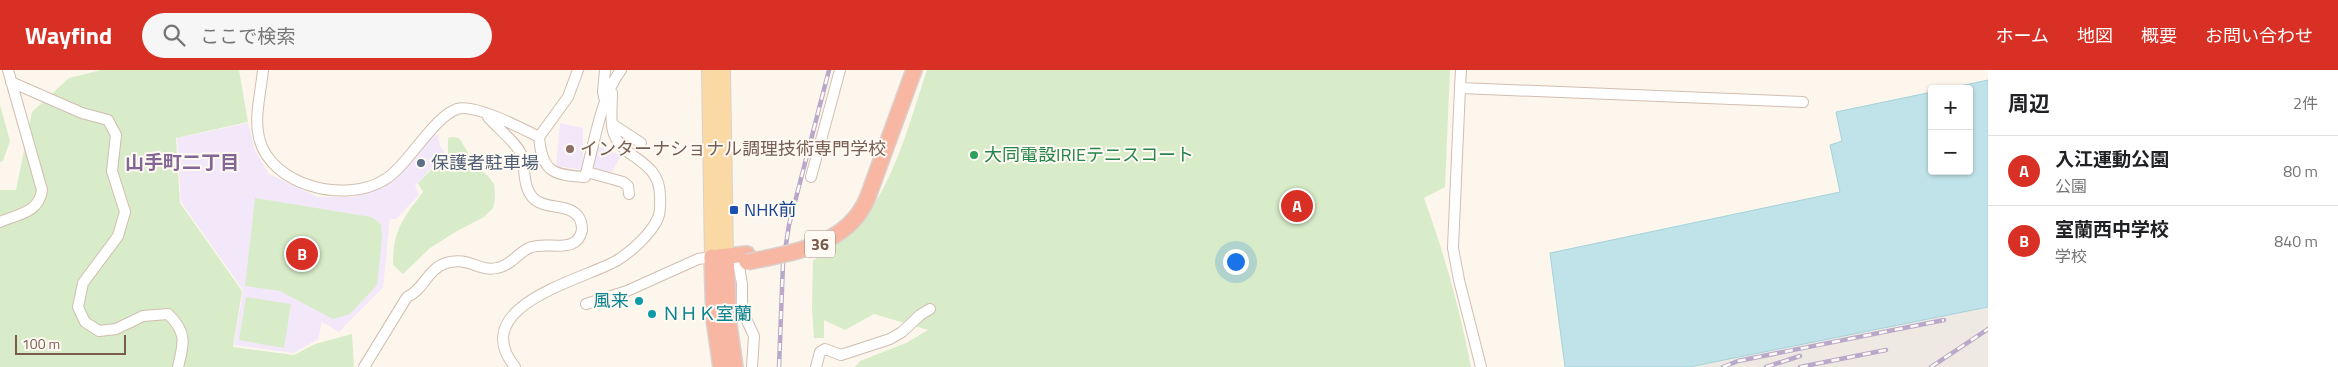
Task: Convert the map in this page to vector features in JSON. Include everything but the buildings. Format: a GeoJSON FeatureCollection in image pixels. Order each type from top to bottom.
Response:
{"type":"FeatureCollection","features":[{"type":"Feature","properties":{"kind":"highway","name":"36"},"geometry":{"type":"LineString","coordinates":[[734,259],[799,251],[828,241],[847,227],[866,203],[914,70]]}},
{"type":"Feature","properties":{"kind":"highway"},"geometry":{"type":"LineString","coordinates":[[721,367],[714,319],[734,259]]}},
{"type":"Feature","properties":{"kind":"highway"},"geometry":{"type":"LineString","coordinates":[[734,259],[729,325],[735,367]]}},
{"type":"Feature","properties":{"kind":"main road"},"geometry":{"type":"LineString","coordinates":[[709,70],[734,259]]}},
{"type":"Feature","properties":{"kind":"main road"},"geometry":{"type":"LineString","coordinates":[[723,70],[734,259]]}},
{"type":"Feature","properties":{"kind":"street"},"geometry":{"type":"LineString","coordinates":[[0,222],[32,210],[40,200],[42,190],[8,70]]}},
{"type":"Feature","properties":{"kind":"street"},"geometry":{"type":"LineString","coordinates":[[263,70],[257,125],[259,139],[266,154],[289,176],[326,189],[354,190],[384,181],[452,112],[462,108],[484,113],[539,138]]}},
{"type":"Feature","properties":{"kind":"street"},"geometry":{"type":"LineString","coordinates":[[578,70],[568,97],[539,138],[540,156],[548,169],[562,176],[585,177],[605,103],[612,85],[621,70]]}},
{"type":"Feature","properties":{"kind":"street"},"geometry":{"type":"LineString","coordinates":[[605,70],[603,92],[605,103]]}},
{"type":"Feature","properties":{"kind":"street"},"geometry":{"type":"LineString","coordinates":[[811,177],[840,70]]}},
{"type":"Feature","properties":{"kind":"street"},"geometry":{"type":"LineString","coordinates":[[1461,70],[1453,248],[1481,367]]}},
{"type":"Feature","properties":{"kind":"street"},"geometry":{"type":"LineString","coordinates":[[11,82],[82,113],[108,120],[116,134],[112,171],[125,212],[118,236],[83,282],[78,307],[85,322],[99,331],[116,329],[142,316],[168,314],[180,325],[184,343],[178,367]]}},
{"type":"Feature","properties":{"kind":"street"},"geometry":{"type":"LineString","coordinates":[[515,367],[509,359],[503,340],[506,327],[516,312],[542,292],[617,260],[642,240],[658,218],[660,189],[655,175],[648,166],[622,147],[613,132],[612,85]]}},
{"type":"Feature","properties":{"kind":"street"},"geometry":{"type":"LineString","coordinates":[[1460,88],[1803,102]]}},
{"type":"Feature","properties":{"kind":"street"},"geometry":{"type":"LineString","coordinates":[[364,367],[407,297],[415,294],[437,267],[458,260],[469,261],[484,268],[499,268],[529,248],[540,245],[563,246],[572,244],[580,237],[582,225],[579,217],[573,211],[544,205],[533,197],[526,182],[520,152],[484,113]]}},
{"type":"Feature","properties":{"kind":"street"},"geometry":{"type":"LineString","coordinates":[[612,124],[641,143]]}},
{"type":"Feature","properties":{"kind":"street"},"geometry":{"type":"LineString","coordinates":[[587,172],[623,182],[628,186],[626,191]]}},
{"type":"Feature","properties":{"kind":"street"},"geometry":{"type":"LineString","coordinates":[[586,304],[627,291],[698,259],[734,259],[742,284],[742,310],[754,336],[752,367]]}},
{"type":"Feature","properties":{"kind":"street"},"geometry":{"type":"LineString","coordinates":[[816,367],[820,352],[825,350],[841,355],[890,339],[902,332],[920,315],[930,310]]}},
{"type":"Feature","properties":{"kind":"shaded area"},"geometry":{"type":"Polygon","coordinates":[[[248,123],[255,151],[269,174],[318,197],[354,197],[384,183],[429,138],[438,134],[440,146],[445,153],[415,186],[419,195],[396,219],[390,219],[383,288],[339,332],[322,322],[318,339],[294,353],[234,345],[243,290],[181,202],[177,138],[248,123]]]}},
{"type":"Feature","properties":{"kind":"shaded area","name":"インターナショナル調理技術専門学校"},"geometry":{"type":"Polygon","coordinates":[[[560,123],[583,128],[583,161],[589,143],[621,155],[611,174],[556,166],[560,123]]]}},
{"type":"Feature","properties":{"kind":"shaded area"},"geometry":{"type":"Polygon","coordinates":[[[1988,307],[1988,367],[1689,367],[1988,307]]]}},
{"type":"Feature","properties":{"kind":"green space"},"geometry":{"type":"Polygon","coordinates":[[[101,70],[239,70],[248,122],[176,138],[180,203],[242,291],[233,347],[294,355],[315,344],[352,334],[354,367],[0,367],[0,190],[16,190],[32,112],[69,78],[101,70]]]}},
{"type":"Feature","properties":{"kind":"green space"},"geometry":{"type":"Polygon","coordinates":[[[927,70],[1450,70],[1445,187],[1424,198],[1451,281],[1471,367],[855,367],[860,361],[906,343],[928,330],[874,314],[845,330],[824,320],[824,338],[814,338],[812,308],[813,260],[820,256],[830,245],[855,228],[870,210],[881,192],[900,152],[927,70]]]}},
{"type":"Feature","properties":{"kind":"green space"},"geometry":{"type":"Polygon","coordinates":[[[0,105],[10,141],[3,161],[0,162],[0,105]]]}},
{"type":"Feature","properties":{"kind":"green space"},"geometry":{"type":"Polygon","coordinates":[[[448,138],[459,138],[477,167],[494,184],[495,198],[493,208],[484,217],[430,248],[403,274],[393,265],[397,233],[405,217],[423,192],[418,183],[448,153],[448,138]]]}},
{"type":"Feature","properties":{"kind":"green space"},"geometry":{"type":"Polygon","coordinates":[[[255,198],[371,217],[381,224],[382,238],[377,285],[350,314],[333,319],[280,291],[245,286],[255,198]]]}},
{"type":"Feature","properties":{"kind":"green space"},"geometry":{"type":"Polygon","coordinates":[[[246,297],[291,304],[284,348],[239,340],[246,297]]]}},
{"type":"Feature","properties":{"kind":"water"},"geometry":{"type":"Polygon","coordinates":[[[1988,80],[1988,307],[1689,367],[1565,367],[1550,253],[1840,192],[1830,145],[1842,141],[1836,112],[1928,93],[1928,175],[1973,175],[1973,85],[1965,85],[1988,80]]]}},
{"type":"Feature","properties":{"kind":"railway"},"geometry":{"type":"LineString","coordinates":[[779,367],[783,263],[789,225],[829,70]]}},
{"type":"Feature","properties":{"kind":"railway"},"geometry":{"type":"LineString","coordinates":[[1723,367],[1738,361],[1944,320]]}},
{"type":"Feature","properties":{"kind":"railway"},"geometry":{"type":"LineString","coordinates":[[1931,367],[1988,329]]}},
{"type":"Feature","properties":{"kind":"railway"},"geometry":{"type":"LineString","coordinates":[[1800,367],[1886,350]]}},
{"type":"Feature","properties":{"kind":"railway"},"geometry":{"type":"LineString","coordinates":[[1766,367],[1800,356]]}},
{"type":"Feature","properties":{"kind":"place","name":"インターナショナル調理技術専門学校"},"geometry":{"type":"Point","coordinates":[570,149]}},
{"type":"Feature","properties":{"kind":"place","name":"大同電設IRIEテニスコート"},"geometry":{"type":"Point","coordinates":[974,155]}},
{"type":"Feature","properties":{"kind":"place","name":"保護者駐車場"},"geometry":{"type":"Point","coordinates":[421,163]}},
{"type":"Feature","properties":{"kind":"place","name":"入江運動公園"},"geometry":{"type":"Point","coordinates":[1297,206]}},
{"type":"Feature","properties":{"kind":"place","name":"NHK前"},"geometry":{"type":"Point","coordinates":[734,210]}},
{"type":"Feature","properties":{"kind":"place","name":"室蘭西中学校"},"geometry":{"type":"Point","coordinates":[302,254]}},
{"type":"Feature","properties":{"kind":"place","name":"風来"},"geometry":{"type":"Point","coordinates":[639,301]}},
{"type":"Feature","properties":{"kind":"place","name":"ＮＨＫ室蘭"},"geometry":{"type":"Point","coordinates":[652,314]}},
{"type":"Feature","properties":{"kind":"district","name":"山手町二丁目"},"geometry":{"type":"Point","coordinates":[182,162]}}]}
